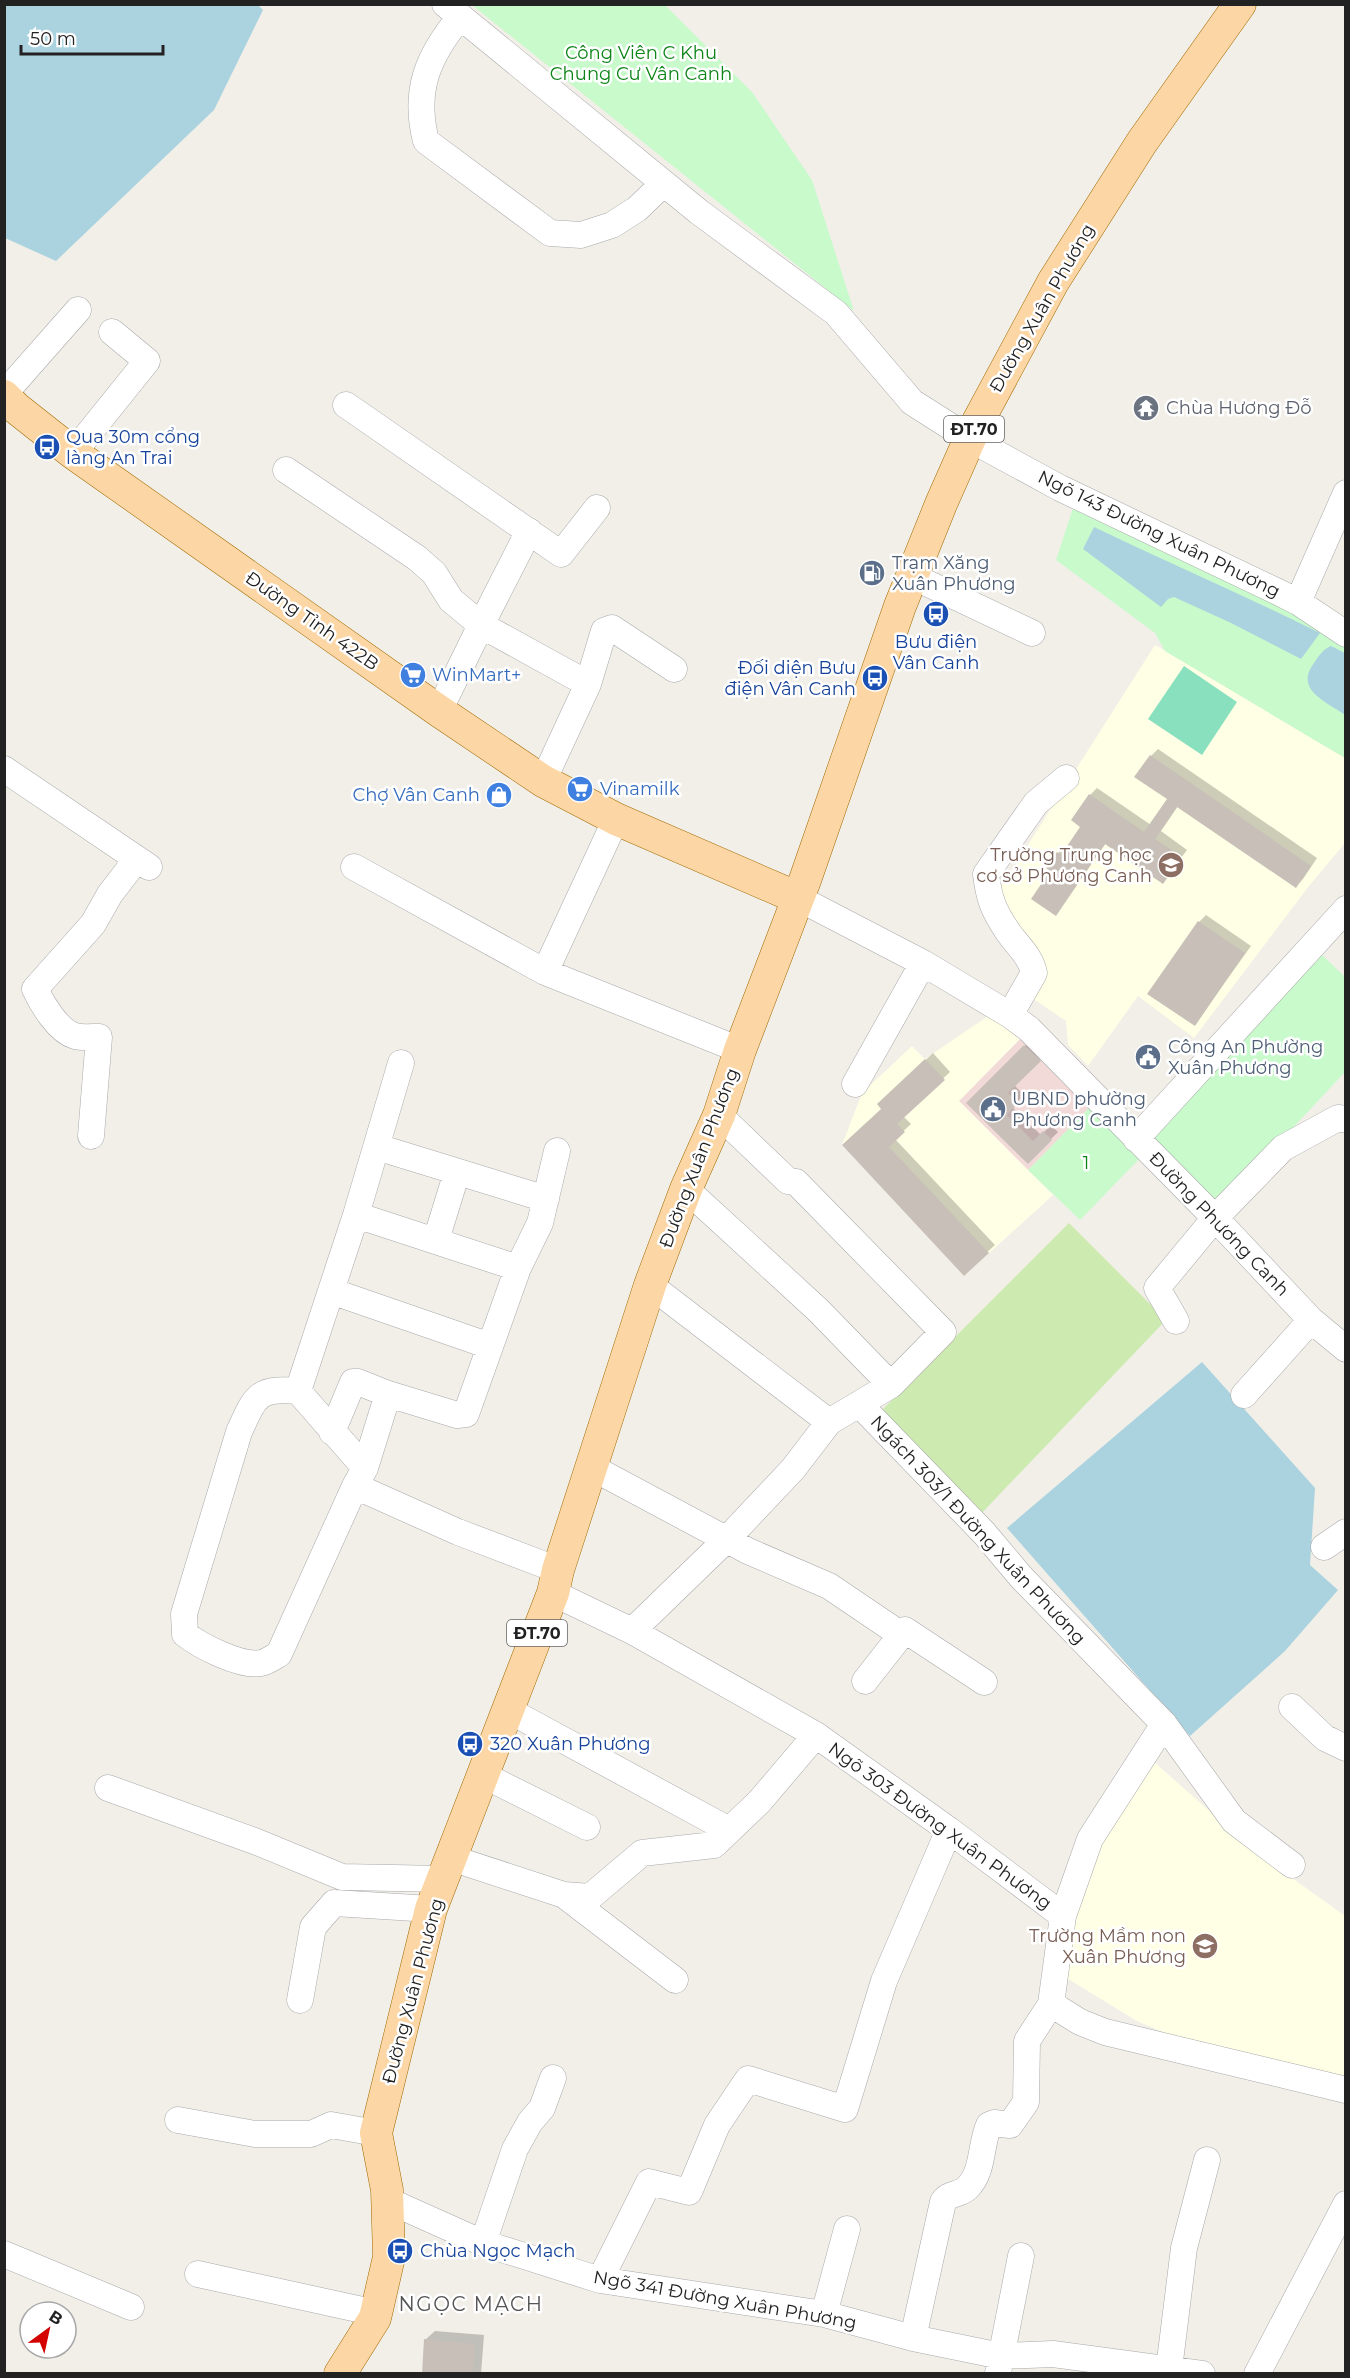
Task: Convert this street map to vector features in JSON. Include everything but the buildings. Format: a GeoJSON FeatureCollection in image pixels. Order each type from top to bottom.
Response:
{"type":"FeatureCollection","features":[{"type":"Feature","properties":{"kind":"main road","name":"Đường Xuân Phương"},"geometry":{"type":"LineString","coordinates":[[340,2373],[376,2313],[388,2257],[387,2200],[376,2133],[431,1909],[555,1582],[650,1285],[686,1189],[719,1115],[740,1050],[798,898],[912,576],[970,439],[1053,282],[1142,142],[1240,4]]}},
{"type":"Feature","properties":{"kind":"main road","name":"Đường Tỉnh 422B"},"geometry":{"type":"LineString","coordinates":[[7,406],[439,711],[543,781],[616,819],[798,898]]}},
{"type":"Feature","properties":{"kind":"street","name":"Ngõ 143 Đường Xuân Phương"},"geometry":{"type":"LineString","coordinates":[[452,11],[663,184],[836,313],[912,402],[970,439],[1060,488],[1298,602],[1346,634]]}},
{"type":"Feature","properties":{"kind":"street"},"geometry":{"type":"LineString","coordinates":[[452,11],[429,63],[422,91],[421,119],[426,141],[550,233],[581,235],[612,225],[637,209],[663,184]]}},
{"type":"Feature","properties":{"kind":"street"},"geometry":{"type":"LineString","coordinates":[[7,406],[78,310]]}},
{"type":"Feature","properties":{"kind":"street"},"geometry":{"type":"LineString","coordinates":[[74,453],[147,361],[112,332]]}},
{"type":"Feature","properties":{"kind":"street"},"geometry":{"type":"LineString","coordinates":[[346,405],[561,554],[597,508]]}},
{"type":"Feature","properties":{"kind":"street"},"geometry":{"type":"LineString","coordinates":[[286,470],[417,558],[434,573],[451,600],[481,625],[588,684]]}},
{"type":"Feature","properties":{"kind":"street"},"geometry":{"type":"LineString","coordinates":[[1298,602],[1346,494]]}},
{"type":"Feature","properties":{"kind":"street"},"geometry":{"type":"LineString","coordinates":[[439,711],[529,531]]}},
{"type":"Feature","properties":{"kind":"street"},"geometry":{"type":"LineString","coordinates":[[912,576],[1032,633]]}},
{"type":"Feature","properties":{"kind":"street"},"geometry":{"type":"LineString","coordinates":[[543,781],[588,684],[604,631],[612,628],[674,669]]}},
{"type":"Feature","properties":{"kind":"street"},"geometry":{"type":"LineString","coordinates":[[4,769],[143,863],[110,894],[93,924],[35,989],[54,1021],[74,1036],[99,1037],[98,1074],[91,1136]]}},
{"type":"Feature","properties":{"kind":"street"},"geometry":{"type":"LineString","coordinates":[[1010,1015],[1034,973],[1032,964],[1008,932],[989,900],[986,874],[1036,803],[1066,778]]}},
{"type":"Feature","properties":{"kind":"street"},"geometry":{"type":"LineString","coordinates":[[545,972],[616,819]]}},
{"type":"Feature","properties":{"kind":"street"},"geometry":{"type":"LineString","coordinates":[[354,867],[545,972],[740,1050]]}},
{"type":"Feature","properties":{"kind":"street","name":"Đường Phương Canh"},"geometry":{"type":"LineString","coordinates":[[798,898],[923,963],[1010,1015],[1029,1029],[1215,1218],[1311,1320],[1345,1347]]}},
{"type":"Feature","properties":{"kind":"street"},"geometry":{"type":"LineString","coordinates":[[1136,1139],[1346,909]]}},
{"type":"Feature","properties":{"kind":"street"},"geometry":{"type":"LineString","coordinates":[[855,1084],[923,963]]}},
{"type":"Feature","properties":{"kind":"street"},"geometry":{"type":"LineString","coordinates":[[298,1391],[356,1215],[401,1063]]}},
{"type":"Feature","properties":{"kind":"street"},"geometry":{"type":"LineString","coordinates":[[719,1115],[788,1181],[796,1182],[943,1332],[891,1385],[859,1404]]}},
{"type":"Feature","properties":{"kind":"street"},"geometry":{"type":"LineString","coordinates":[[1176,1321],[1157,1288],[1215,1218],[1283,1148],[1338,1118],[1346,1119]]}},
{"type":"Feature","properties":{"kind":"street"},"geometry":{"type":"LineString","coordinates":[[377,1147],[546,1199]]}},
{"type":"Feature","properties":{"kind":"street"},"geometry":{"type":"LineString","coordinates":[[332,1432],[353,1382],[458,1415],[465,1414],[518,1268],[540,1223],[557,1151]]}},
{"type":"Feature","properties":{"kind":"street"},"geometry":{"type":"LineString","coordinates":[[436,1240],[457,1172]]}},
{"type":"Feature","properties":{"kind":"street"},"geometry":{"type":"LineString","coordinates":[[686,1189],[818,1310],[891,1385]]}},
{"type":"Feature","properties":{"kind":"street"},"geometry":{"type":"LineString","coordinates":[[356,1215],[518,1268]]}},
{"type":"Feature","properties":{"kind":"street"},"geometry":{"type":"LineString","coordinates":[[650,1285],[829,1422]]}},
{"type":"Feature","properties":{"kind":"street"},"geometry":{"type":"LineString","coordinates":[[331,1291],[490,1346]]}},
{"type":"Feature","properties":{"kind":"street"},"geometry":{"type":"LineString","coordinates":[[1244,1395],[1311,1320]]}},
{"type":"Feature","properties":{"kind":"street"},"geometry":{"type":"LineString","coordinates":[[360,1477],[332,1432],[298,1391],[275,1389],[265,1392],[250,1407],[239,1432],[184,1614],[185,1634],[195,1642],[243,1662],[262,1663],[279,1654],[360,1477],[388,1394]]}},
{"type":"Feature","properties":{"kind":"street","name":"Ngách 303/1 Đường Xuân Phương"},"geometry":{"type":"LineString","coordinates":[[632,1631],[727,1539],[793,1470],[829,1422],[859,1404],[984,1533],[1021,1577],[1164,1724],[1234,1821],[1292,1865]]}},
{"type":"Feature","properties":{"kind":"street"},"geometry":{"type":"LineString","coordinates":[[591,1467],[748,1551],[829,1586],[900,1635]]}},
{"type":"Feature","properties":{"kind":"street","name":"Ngõ 303 Đường Xuân Phương"},"geometry":{"type":"LineString","coordinates":[[360,1477],[458,1532],[555,1582],[632,1631],[816,1735],[949,1830],[1063,1916],[1051,2004],[1027,2041],[1026,2105],[1010,2125],[994,2123],[989,2125],[975,2178],[966,2189],[946,2197],[943,2202],[913,2338]]}},
{"type":"Feature","properties":{"kind":"street"},"geometry":{"type":"LineString","coordinates":[[1324,1547],[1346,1532]]}},
{"type":"Feature","properties":{"kind":"street"},"geometry":{"type":"LineString","coordinates":[[865,1681],[905,1630],[984,1682]]}},
{"type":"Feature","properties":{"kind":"street"},"geometry":{"type":"LineString","coordinates":[[1292,1707],[1325,1738],[1346,1748]]}},
{"type":"Feature","properties":{"kind":"street"},"geometry":{"type":"LineString","coordinates":[[508,1710],[729,1830]]}},
{"type":"Feature","properties":{"kind":"street"},"geometry":{"type":"LineString","coordinates":[[1063,1916],[1090,1839],[1164,1724]]}},
{"type":"Feature","properties":{"kind":"street"},"geometry":{"type":"LineString","coordinates":[[108,1788],[246,1838],[342,1877],[448,1869],[564,1895],[590,1897],[642,1853],[714,1845],[759,1802],[816,1735]]}},
{"type":"Feature","properties":{"kind":"street"},"geometry":{"type":"LineString","coordinates":[[483,1775],[587,1827]]}},
{"type":"Feature","properties":{"kind":"street"},"geometry":{"type":"LineString","coordinates":[[600,2280],[649,2182],[689,2192],[717,2125],[748,2079],[845,2109],[884,1981],[949,1830]]}},
{"type":"Feature","properties":{"kind":"street"},"geometry":{"type":"LineString","coordinates":[[564,1895],[675,1980]]}},
{"type":"Feature","properties":{"kind":"street"},"geometry":{"type":"LineString","coordinates":[[300,2000],[313,1927],[334,1904],[431,1909]]}},
{"type":"Feature","properties":{"kind":"street"},"geometry":{"type":"LineString","coordinates":[[1051,2004],[1080,2022],[1105,2032],[1346,2090]]}},
{"type":"Feature","properties":{"kind":"street"},"geometry":{"type":"LineString","coordinates":[[483,2243],[515,2149],[530,2122],[542,2108],[553,2078]]}},
{"type":"Feature","properties":{"kind":"street"},"geometry":{"type":"LineString","coordinates":[[178,2120],[255,2134],[311,2134],[331,2125],[376,2133]]}},
{"type":"Feature","properties":{"kind":"street"},"geometry":{"type":"LineString","coordinates":[[1168,2369],[1184,2248],[1206,2160]]}},
{"type":"Feature","properties":{"kind":"street","name":"Ngõ 341 Đường Xuân Phương"},"geometry":{"type":"LineString","coordinates":[[387,2200],[483,2243],[600,2280],[824,2314],[913,2338],[999,2365],[1053,2354],[1202,2373]]}},
{"type":"Feature","properties":{"kind":"street"},"geometry":{"type":"LineString","coordinates":[[1257,2373],[1346,2204]]}},
{"type":"Feature","properties":{"kind":"street"},"geometry":{"type":"LineString","coordinates":[[824,2314],[848,2229]]}},
{"type":"Feature","properties":{"kind":"street"},"geometry":{"type":"LineString","coordinates":[[4,2254],[131,2307]]}},
{"type":"Feature","properties":{"kind":"street"},"geometry":{"type":"LineString","coordinates":[[999,2365],[1021,2256]]}},
{"type":"Feature","properties":{"kind":"street"},"geometry":{"type":"LineString","coordinates":[[198,2274],[376,2313]]}},
{"type":"Feature","properties":{"kind":"shaded area","name":"Trường Trung học cơ sở Phương Canh"},"geometry":{"type":"Polygon","coordinates":[[[1155,645],[1345,758],[1345,843],[1309,886],[1194,1038],[1138,996],[1088,1066],[1068,1045],[1066,1021],[1023,992],[1041,963],[996,895],[1155,645]]]}},
{"type":"Feature","properties":{"kind":"shaded area"},"geometry":{"type":"Polygon","coordinates":[[[991,1014],[1020,1039],[959,1101],[1053,1195],[964,1276],[842,1145],[862,1093],[912,1046],[925,1059],[991,1014]]]}},
{"type":"Feature","properties":{"kind":"shaded area"},"geometry":{"type":"Polygon","coordinates":[[[1020,1039],[1091,1106],[1028,1170],[959,1101],[1020,1039]]]}},
{"type":"Feature","properties":{"kind":"shaded area","name":"Trường Mầm non Xuân Phương"},"geometry":{"type":"Polygon","coordinates":[[[1153,1761],[1257,1853],[1345,1916],[1345,2086],[1208,2051],[1137,2021],[1060,1974],[1069,1918],[1097,1846],[1153,1761]]]}},
{"type":"Feature","properties":{"kind":"green space","name":"Công Viên C Khu Chung Cư Vân Canh"},"geometry":{"type":"Polygon","coordinates":[[[472,5],[665,5],[752,92],[812,180],[854,311],[472,5]]]}},
{"type":"Feature","properties":{"kind":"green space"},"geometry":{"type":"Polygon","coordinates":[[[1075,502],[1345,638],[1345,758],[1165,651],[1155,633],[1056,560],[1075,502]]]}},
{"type":"Feature","properties":{"kind":"green space"},"geometry":{"type":"Polygon","coordinates":[[[1184,666],[1237,702],[1202,755],[1148,719],[1184,666]]]}},
{"type":"Feature","properties":{"kind":"green space"},"geometry":{"type":"Polygon","coordinates":[[[1318,951],[1345,977],[1345,1072],[1216,1210],[1141,1139],[1318,951]]]}},
{"type":"Feature","properties":{"kind":"green space","name":"1"},"geometry":{"type":"Polygon","coordinates":[[[1091,1106],[1143,1155],[1080,1220],[1028,1170],[1091,1106]]]}},
{"type":"Feature","properties":{"kind":"green space"},"geometry":{"type":"Polygon","coordinates":[[[1069,1223],[1166,1320],[978,1517],[879,1413],[1069,1223]]]}},
{"type":"Feature","properties":{"kind":"water"},"geometry":{"type":"Polygon","coordinates":[[[257,4],[263,10],[214,110],[56,261],[5,238],[5,5],[257,4]]]}},
{"type":"Feature","properties":{"kind":"water"},"geometry":{"type":"Polygon","coordinates":[[[1094,527],[1320,633],[1301,659],[1174,597],[1168,599],[1161,607],[1083,549],[1094,527]]]}},
{"type":"Feature","properties":{"kind":"water"},"geometry":{"type":"Polygon","coordinates":[[[1331,646],[1345,653],[1345,715],[1315,694],[1308,681],[1309,672],[1314,663],[1323,651],[1331,646]]]}},
{"type":"Feature","properties":{"kind":"water"},"geometry":{"type":"Polygon","coordinates":[[[1202,1362],[1315,1488],[1310,1565],[1338,1590],[1285,1651],[1190,1736],[1007,1528],[1202,1362]]]}},
{"type":"Feature","properties":{"kind":"place","name":"Chùa Hương Đỗ"},"geometry":{"type":"Point","coordinates":[1146,408]}},
{"type":"Feature","properties":{"kind":"place","name":"Qua 30m cổng làng An Trai"},"geometry":{"type":"Point","coordinates":[47,447]}},
{"type":"Feature","properties":{"kind":"place","name":"Trạm Xăng Xuân Phương"},"geometry":{"type":"Point","coordinates":[872,573]}},
{"type":"Feature","properties":{"kind":"place","name":"Bưu điện Vân Canh"},"geometry":{"type":"Point","coordinates":[936,614]}},
{"type":"Feature","properties":{"kind":"place","name":"WinMart+"},"geometry":{"type":"Point","coordinates":[413,675]}},
{"type":"Feature","properties":{"kind":"place","name":"Đối diện Bưu điện Vân Canh"},"geometry":{"type":"Point","coordinates":[875,678]}},
{"type":"Feature","properties":{"kind":"place","name":"Vinamilk"},"geometry":{"type":"Point","coordinates":[580,789]}},
{"type":"Feature","properties":{"kind":"place","name":"Chợ Vân Canh"},"geometry":{"type":"Point","coordinates":[499,795]}},
{"type":"Feature","properties":{"kind":"place","name":"Trường Trung học cơ sở Phương Canh"},"geometry":{"type":"Point","coordinates":[1171,865]}},
{"type":"Feature","properties":{"kind":"place","name":"Công An Phường Xuân Phương"},"geometry":{"type":"Point","coordinates":[1148,1057]}},
{"type":"Feature","properties":{"kind":"place","name":"UBND phường Phương Canh"},"geometry":{"type":"Point","coordinates":[993,1109]}},
{"type":"Feature","properties":{"kind":"place","name":"320 Xuân Phương"},"geometry":{"type":"Point","coordinates":[470,1744]}},
{"type":"Feature","properties":{"kind":"place","name":"Trường Mầm non Xuân Phương"},"geometry":{"type":"Point","coordinates":[1205,1946]}},
{"type":"Feature","properties":{"kind":"place","name":"Chùa Ngọc Mạch"},"geometry":{"type":"Point","coordinates":[400,2251]}},
{"type":"Feature","properties":{"kind":"district","name":"NGỌC MẠCH"},"geometry":{"type":"Point","coordinates":[471,2304]}}]}
